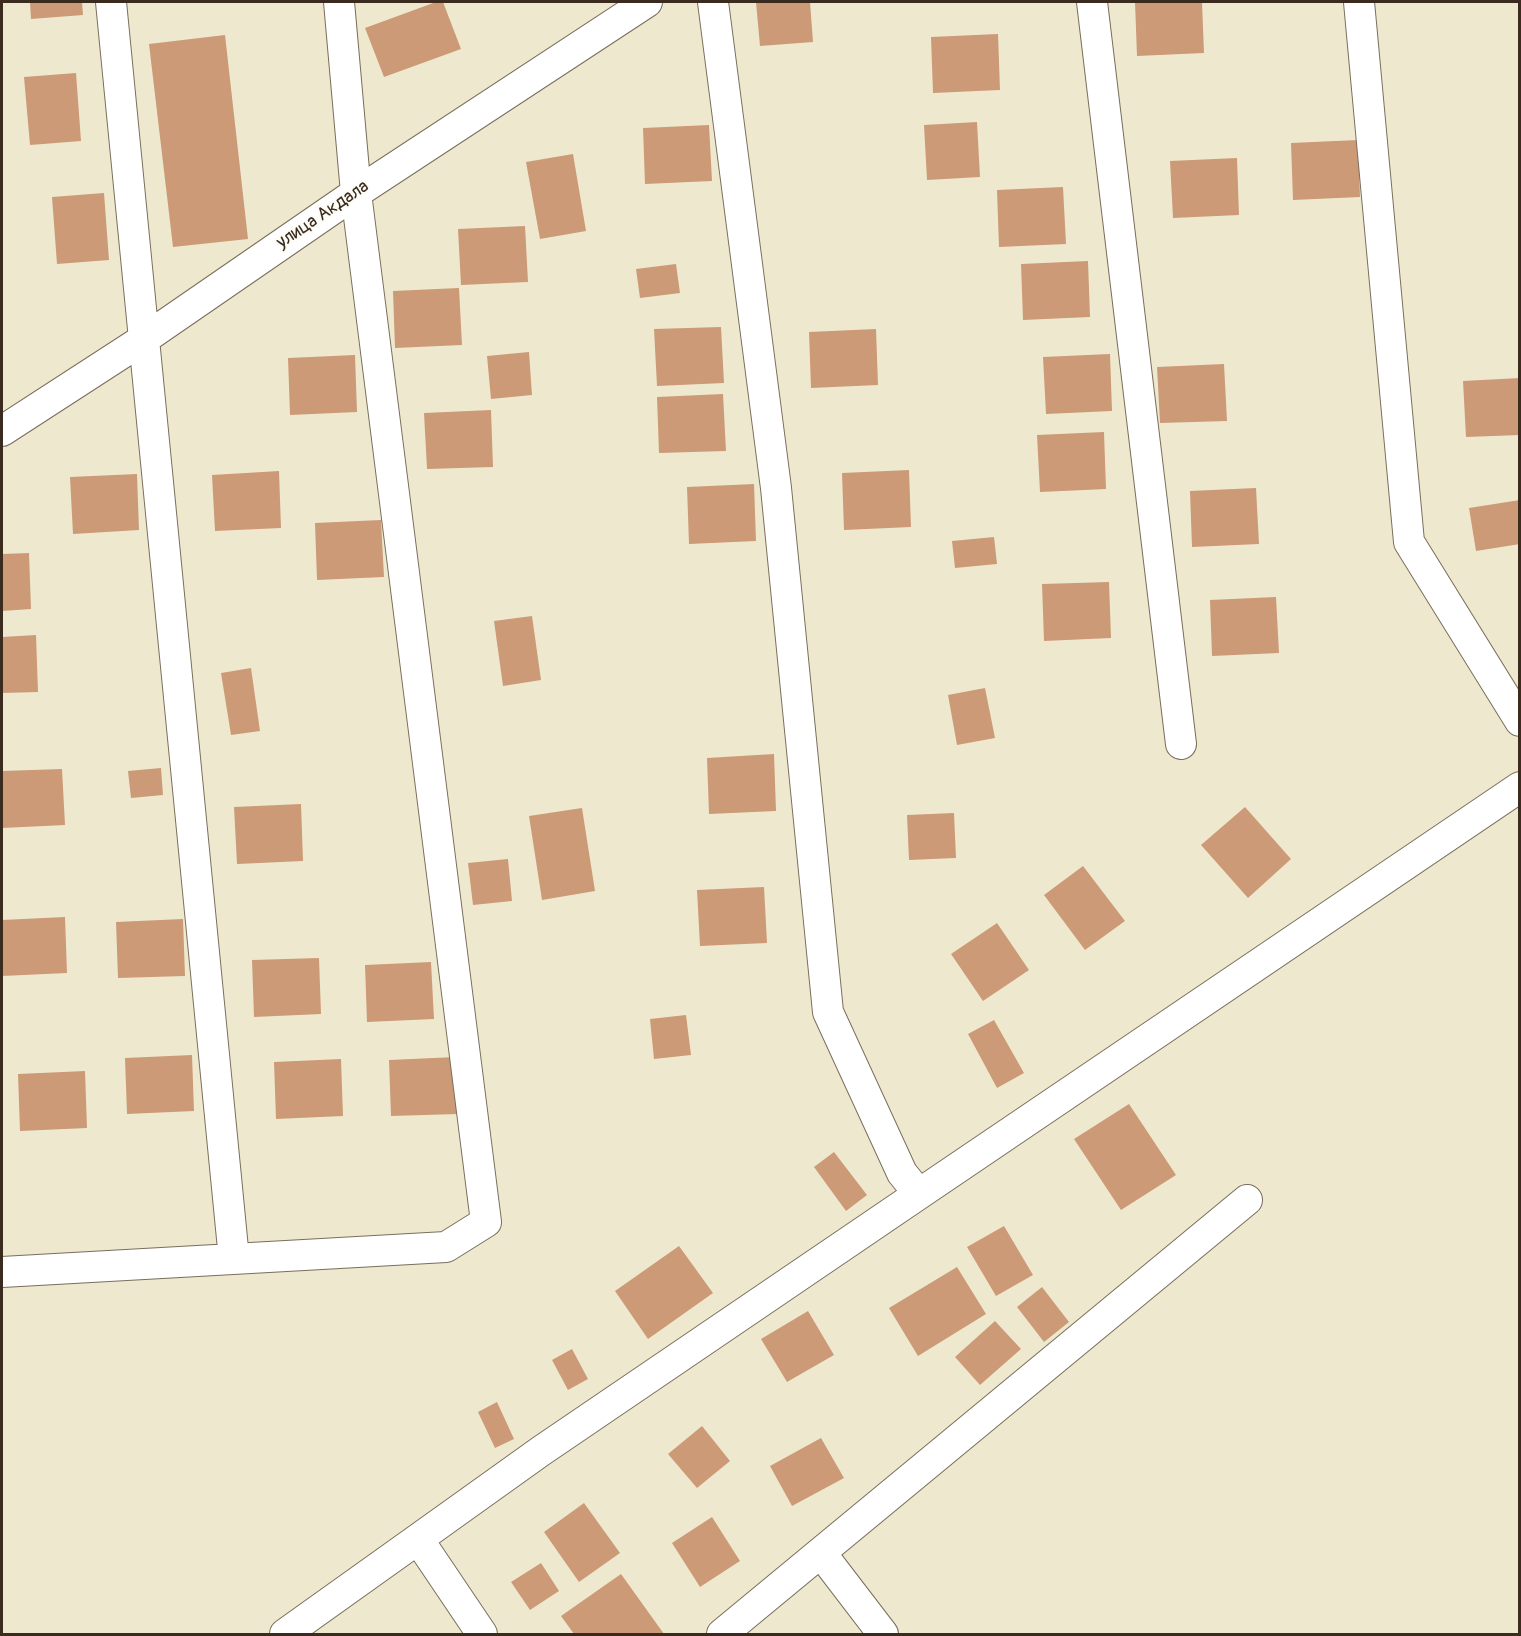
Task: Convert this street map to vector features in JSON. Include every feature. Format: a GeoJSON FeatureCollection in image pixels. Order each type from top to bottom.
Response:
{"type":"FeatureCollection","features":[{"type":"Feature","properties":{"kind":"street"},"geometry":{"type":"LineString","coordinates":[[111,2],[234,1259]]}},
{"type":"Feature","properties":{"kind":"street"},"geometry":{"type":"LineString","coordinates":[[2,1272],[446,1247],[486,1222],[356,192],[339,2]]}},
{"type":"Feature","properties":{"kind":"street","name":"улица Акдала"},"geometry":{"type":"LineString","coordinates":[[2,431],[144,339],[356,192],[647,2]]}},
{"type":"Feature","properties":{"kind":"street"},"geometry":{"type":"LineString","coordinates":[[713,2],[776,488],[828,1012],[902,1173],[919,1194]]}},
{"type":"Feature","properties":{"kind":"street"},"geometry":{"type":"LineString","coordinates":[[1092,2],[1181,744]]}},
{"type":"Feature","properties":{"kind":"street"},"geometry":{"type":"LineString","coordinates":[[1359,2],[1409,542],[1520,721]]}},
{"type":"Feature","properties":{"kind":"street"},"geometry":{"type":"LineString","coordinates":[[285,1635],[541,1451],[1520,787]]}},
{"type":"Feature","properties":{"kind":"street"},"geometry":{"type":"LineString","coordinates":[[722,1635],[1246,1200]]}},
{"type":"Feature","properties":{"kind":"street"},"geometry":{"type":"LineString","coordinates":[[418,1539],[482,1635]]}},
{"type":"Feature","properties":{"kind":"street"},"geometry":{"type":"LineString","coordinates":[[821,1553],[883,1635]]}},
{"type":"Feature","properties":{"kind":"building"},"geometry":{"type":"Polygon","coordinates":[[[30,2],[82,2],[83,15],[31,19],[30,2]]]}},
{"type":"Feature","properties":{"kind":"building"},"geometry":{"type":"Polygon","coordinates":[[[436,2],[443,2],[461,49],[384,77],[365,28],[436,2]]]}},
{"type":"Feature","properties":{"kind":"building"},"geometry":{"type":"Polygon","coordinates":[[[756,2],[810,2],[813,42],[760,46],[756,2]]]}},
{"type":"Feature","properties":{"kind":"building"},"geometry":{"type":"Polygon","coordinates":[[[1135,2],[1202,2],[1204,53],[1137,56],[1135,2]]]}},
{"type":"Feature","properties":{"kind":"building"},"geometry":{"type":"Polygon","coordinates":[[[998,34],[1000,90],[933,93],[931,37],[998,34]]]}},
{"type":"Feature","properties":{"kind":"building"},"geometry":{"type":"Polygon","coordinates":[[[225,35],[248,239],[173,247],[149,44],[225,35]]]}},
{"type":"Feature","properties":{"kind":"building"},"geometry":{"type":"Polygon","coordinates":[[[76,73],[81,141],[30,145],[24,77],[76,73]]]}},
{"type":"Feature","properties":{"kind":"building"},"geometry":{"type":"Polygon","coordinates":[[[977,122],[980,177],[927,180],[924,125],[977,122]]]}},
{"type":"Feature","properties":{"kind":"building"},"geometry":{"type":"Polygon","coordinates":[[[709,125],[712,181],[645,184],[643,128],[709,125]]]}},
{"type":"Feature","properties":{"kind":"building"},"geometry":{"type":"Polygon","coordinates":[[[1358,140],[1360,197],[1293,200],[1291,143],[1358,140]]]}},
{"type":"Feature","properties":{"kind":"building"},"geometry":{"type":"Polygon","coordinates":[[[573,154],[586,231],[540,239],[526,162],[573,154]]]}},
{"type":"Feature","properties":{"kind":"building"},"geometry":{"type":"Polygon","coordinates":[[[1237,158],[1239,215],[1173,218],[1170,161],[1237,158]]]}},
{"type":"Feature","properties":{"kind":"building"},"geometry":{"type":"Polygon","coordinates":[[[1063,187],[1066,244],[999,247],[997,190],[1063,187]]]}},
{"type":"Feature","properties":{"kind":"building"},"geometry":{"type":"Polygon","coordinates":[[[104,193],[109,260],[57,264],[52,197],[104,193]]]}},
{"type":"Feature","properties":{"kind":"building"},"geometry":{"type":"Polygon","coordinates":[[[525,226],[528,282],[461,285],[458,229],[525,226]]]}},
{"type":"Feature","properties":{"kind":"building"},"geometry":{"type":"Polygon","coordinates":[[[1088,261],[1090,317],[1023,320],[1021,264],[1088,261]]]}},
{"type":"Feature","properties":{"kind":"building"},"geometry":{"type":"Polygon","coordinates":[[[676,264],[680,293],[640,298],[636,269],[676,264]]]}},
{"type":"Feature","properties":{"kind":"building"},"geometry":{"type":"Polygon","coordinates":[[[459,288],[462,345],[395,348],[393,291],[459,288]]]}},
{"type":"Feature","properties":{"kind":"building"},"geometry":{"type":"Polygon","coordinates":[[[721,327],[724,383],[657,386],[654,329],[721,327]]]}},
{"type":"Feature","properties":{"kind":"building"},"geometry":{"type":"Polygon","coordinates":[[[876,329],[878,385],[811,388],[809,332],[876,329]]]}},
{"type":"Feature","properties":{"kind":"building"},"geometry":{"type":"Polygon","coordinates":[[[529,352],[532,395],[491,399],[487,356],[529,352]]]}},
{"type":"Feature","properties":{"kind":"building"},"geometry":{"type":"Polygon","coordinates":[[[1110,354],[1112,411],[1046,414],[1043,357],[1110,354]]]}},
{"type":"Feature","properties":{"kind":"building"},"geometry":{"type":"Polygon","coordinates":[[[355,355],[357,412],[290,415],[288,358],[355,355]]]}},
{"type":"Feature","properties":{"kind":"building"},"geometry":{"type":"Polygon","coordinates":[[[1224,364],[1227,421],[1160,423],[1157,367],[1224,364]]]}},
{"type":"Feature","properties":{"kind":"building"},"geometry":{"type":"Polygon","coordinates":[[[1520,378],[1520,435],[1466,437],[1463,381],[1520,378]]]}},
{"type":"Feature","properties":{"kind":"building"},"geometry":{"type":"Polygon","coordinates":[[[723,394],[726,451],[659,453],[657,397],[723,394]]]}},
{"type":"Feature","properties":{"kind":"building"},"geometry":{"type":"Polygon","coordinates":[[[491,410],[493,467],[427,469],[424,413],[491,410]]]}},
{"type":"Feature","properties":{"kind":"building"},"geometry":{"type":"Polygon","coordinates":[[[1104,432],[1106,489],[1040,492],[1037,435],[1104,432]]]}},
{"type":"Feature","properties":{"kind":"building"},"geometry":{"type":"Polygon","coordinates":[[[909,470],[911,527],[844,530],[842,473],[909,470]]]}},
{"type":"Feature","properties":{"kind":"building"},"geometry":{"type":"Polygon","coordinates":[[[279,471],[281,528],[215,531],[212,475],[279,471]]]}},
{"type":"Feature","properties":{"kind":"building"},"geometry":{"type":"Polygon","coordinates":[[[137,474],[139,530],[73,534],[70,477],[137,474]]]}},
{"type":"Feature","properties":{"kind":"building"},"geometry":{"type":"Polygon","coordinates":[[[754,484],[756,541],[689,544],[687,487],[754,484]]]}},
{"type":"Feature","properties":{"kind":"building"},"geometry":{"type":"Polygon","coordinates":[[[1256,488],[1259,544],[1192,547],[1190,491],[1256,488]]]}},
{"type":"Feature","properties":{"kind":"building"},"geometry":{"type":"Polygon","coordinates":[[[1520,500],[1520,544],[1476,551],[1469,508],[1520,500]]]}},
{"type":"Feature","properties":{"kind":"building"},"geometry":{"type":"Polygon","coordinates":[[[381,520],[384,577],[317,580],[315,523],[381,520]]]}},
{"type":"Feature","properties":{"kind":"building"},"geometry":{"type":"Polygon","coordinates":[[[994,537],[997,564],[955,568],[952,541],[994,537]]]}},
{"type":"Feature","properties":{"kind":"building"},"geometry":{"type":"Polygon","coordinates":[[[29,553],[31,609],[2,611],[2,554],[29,553]]]}},
{"type":"Feature","properties":{"kind":"building"},"geometry":{"type":"Polygon","coordinates":[[[1109,582],[1111,638],[1044,641],[1042,584],[1109,582]]]}},
{"type":"Feature","properties":{"kind":"building"},"geometry":{"type":"Polygon","coordinates":[[[1276,597],[1279,653],[1212,656],[1210,600],[1276,597]]]}},
{"type":"Feature","properties":{"kind":"building"},"geometry":{"type":"Polygon","coordinates":[[[532,616],[541,680],[503,686],[494,621],[532,616]]]}},
{"type":"Feature","properties":{"kind":"building"},"geometry":{"type":"Polygon","coordinates":[[[36,635],[38,692],[2,693],[2,637],[36,635]]]}},
{"type":"Feature","properties":{"kind":"building"},"geometry":{"type":"Polygon","coordinates":[[[251,668],[260,731],[231,735],[221,673],[251,668]]]}},
{"type":"Feature","properties":{"kind":"building"},"geometry":{"type":"Polygon","coordinates":[[[985,688],[995,738],[957,745],[948,695],[985,688]]]}},
{"type":"Feature","properties":{"kind":"building"},"geometry":{"type":"Polygon","coordinates":[[[774,754],[776,811],[709,814],[707,758],[774,754]]]}},
{"type":"Feature","properties":{"kind":"building"},"geometry":{"type":"Polygon","coordinates":[[[161,768],[163,795],[131,798],[128,771],[161,768]]]}},
{"type":"Feature","properties":{"kind":"building"},"geometry":{"type":"Polygon","coordinates":[[[62,769],[65,825],[2,828],[2,771],[62,769]]]}},
{"type":"Feature","properties":{"kind":"building"},"geometry":{"type":"Polygon","coordinates":[[[301,804],[303,861],[237,864],[234,807],[301,804]]]}},
{"type":"Feature","properties":{"kind":"building"},"geometry":{"type":"Polygon","coordinates":[[[1245,807],[1291,859],[1248,898],[1201,845],[1245,807]]]}},
{"type":"Feature","properties":{"kind":"building"},"geometry":{"type":"Polygon","coordinates":[[[582,808],[595,891],[542,900],[529,816],[582,808]]]}},
{"type":"Feature","properties":{"kind":"building"},"geometry":{"type":"Polygon","coordinates":[[[954,813],[956,858],[909,860],[907,815],[954,813]]]}},
{"type":"Feature","properties":{"kind":"building"},"geometry":{"type":"Polygon","coordinates":[[[508,859],[512,901],[473,905],[468,863],[508,859]]]}},
{"type":"Feature","properties":{"kind":"building"},"geometry":{"type":"Polygon","coordinates":[[[1083,866],[1125,921],[1085,950],[1044,895],[1083,866]]]}},
{"type":"Feature","properties":{"kind":"building"},"geometry":{"type":"Polygon","coordinates":[[[764,887],[767,943],[700,946],[697,890],[764,887]]]}},
{"type":"Feature","properties":{"kind":"building"},"geometry":{"type":"Polygon","coordinates":[[[65,917],[67,973],[2,976],[2,920],[65,917]]]}},
{"type":"Feature","properties":{"kind":"building"},"geometry":{"type":"Polygon","coordinates":[[[183,919],[185,976],[118,978],[116,922],[183,919]]]}},
{"type":"Feature","properties":{"kind":"building"},"geometry":{"type":"Polygon","coordinates":[[[997,923],[1029,970],[983,1001],[951,954],[997,923]]]}},
{"type":"Feature","properties":{"kind":"building"},"geometry":{"type":"Polygon","coordinates":[[[319,958],[321,1014],[254,1017],[252,960],[319,958]]]}},
{"type":"Feature","properties":{"kind":"building"},"geometry":{"type":"Polygon","coordinates":[[[431,962],[434,1019],[367,1022],[365,965],[431,962]]]}},
{"type":"Feature","properties":{"kind":"building"},"geometry":{"type":"Polygon","coordinates":[[[686,1015],[691,1055],[654,1059],[650,1019],[686,1015]]]}},
{"type":"Feature","properties":{"kind":"building"},"geometry":{"type":"Polygon","coordinates":[[[994,1020],[1024,1073],[997,1088],[968,1034],[994,1020]]]}},
{"type":"Feature","properties":{"kind":"building"},"geometry":{"type":"Polygon","coordinates":[[[192,1055],[194,1111],[127,1114],[125,1058],[192,1055]]]}},
{"type":"Feature","properties":{"kind":"building"},"geometry":{"type":"Polygon","coordinates":[[[456,1057],[458,1114],[391,1116],[389,1060],[456,1057]]]}},
{"type":"Feature","properties":{"kind":"building"},"geometry":{"type":"Polygon","coordinates":[[[341,1059],[343,1116],[276,1119],[274,1062],[341,1059]]]}},
{"type":"Feature","properties":{"kind":"building"},"geometry":{"type":"Polygon","coordinates":[[[85,1071],[87,1128],[20,1131],[18,1074],[85,1071]]]}},
{"type":"Feature","properties":{"kind":"building"},"geometry":{"type":"Polygon","coordinates":[[[1129,1104],[1176,1175],[1121,1210],[1074,1139],[1129,1104]]]}},
{"type":"Feature","properties":{"kind":"building"},"geometry":{"type":"Polygon","coordinates":[[[834,1152],[867,1195],[846,1211],[814,1167],[834,1152]]]}},
{"type":"Feature","properties":{"kind":"building"},"geometry":{"type":"Polygon","coordinates":[[[1004,1226],[1033,1275],[996,1296],[967,1247],[1004,1226]]]}},
{"type":"Feature","properties":{"kind":"building"},"geometry":{"type":"Polygon","coordinates":[[[679,1246],[713,1293],[648,1339],[615,1291],[679,1246]]]}},
{"type":"Feature","properties":{"kind":"building"},"geometry":{"type":"Polygon","coordinates":[[[957,1267],[986,1314],[918,1356],[889,1308],[957,1267]]]}},
{"type":"Feature","properties":{"kind":"building"},"geometry":{"type":"Polygon","coordinates":[[[1042,1287],[1069,1322],[1044,1342],[1017,1307],[1042,1287]]]}},
{"type":"Feature","properties":{"kind":"building"},"geometry":{"type":"Polygon","coordinates":[[[808,1311],[834,1355],[787,1382],[761,1339],[808,1311]]]}},
{"type":"Feature","properties":{"kind":"building"},"geometry":{"type":"Polygon","coordinates":[[[995,1321],[1021,1349],[980,1385],[955,1357],[995,1321]]]}},
{"type":"Feature","properties":{"kind":"building"},"geometry":{"type":"Polygon","coordinates":[[[572,1349],[588,1379],[568,1390],[552,1360],[572,1349]]]}},
{"type":"Feature","properties":{"kind":"building"},"geometry":{"type":"Polygon","coordinates":[[[497,1402],[514,1439],[495,1448],[478,1412],[497,1402]]]}},
{"type":"Feature","properties":{"kind":"building"},"geometry":{"type":"Polygon","coordinates":[[[702,1426],[730,1461],[697,1488],[668,1454],[702,1426]]]}},
{"type":"Feature","properties":{"kind":"building"},"geometry":{"type":"Polygon","coordinates":[[[821,1438],[844,1478],[792,1506],[770,1466],[821,1438]]]}},
{"type":"Feature","properties":{"kind":"building"},"geometry":{"type":"Polygon","coordinates":[[[584,1503],[620,1553],[579,1582],[544,1532],[584,1503]]]}},
{"type":"Feature","properties":{"kind":"building"},"geometry":{"type":"Polygon","coordinates":[[[712,1517],[740,1561],[700,1587],[672,1543],[712,1517]]]}},
{"type":"Feature","properties":{"kind":"building"},"geometry":{"type":"Polygon","coordinates":[[[541,1563],[559,1591],[530,1610],[511,1582],[541,1563]]]}},
{"type":"Feature","properties":{"kind":"building"},"geometry":{"type":"Polygon","coordinates":[[[621,1574],[664,1634],[574,1634],[561,1616],[621,1574]]]}}]}
